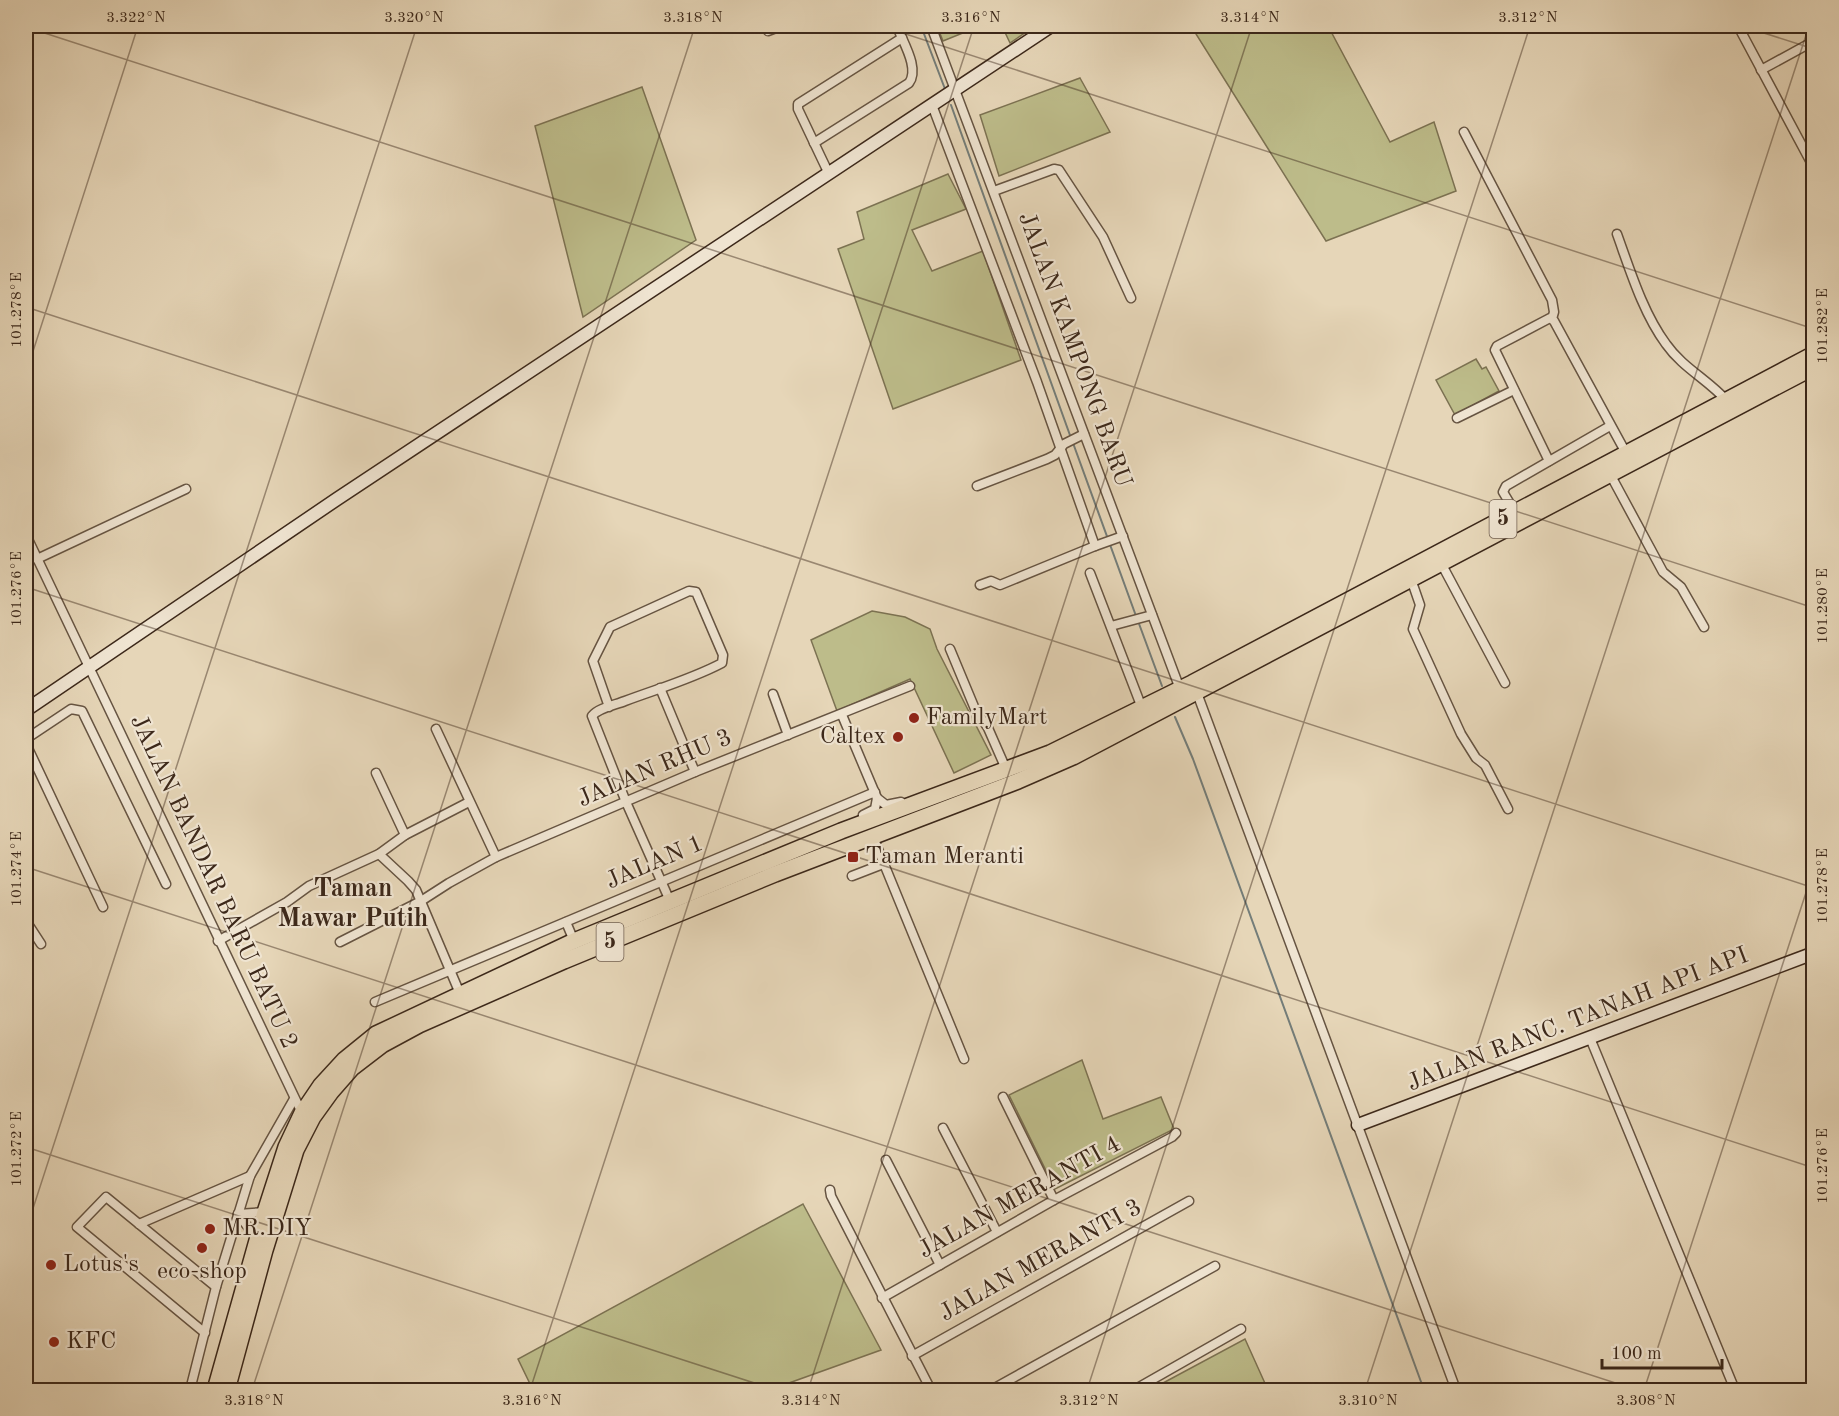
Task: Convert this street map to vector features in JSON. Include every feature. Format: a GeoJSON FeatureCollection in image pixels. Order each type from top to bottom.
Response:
{"type":"FeatureCollection","features":[{"type":"Feature","properties":{"kind":"highway","name":"5"},"geometry":{"type":"LineString","coordinates":[[227,1390],[283,1188],[296,1150],[313,1117],[331,1092],[352,1068],[382,1045],[463,999],[574,941],[841,831],[1050,753],[1180,689],[1814,354]]}},
{"type":"Feature","properties":{"kind":"highway","name":"5"},"geometry":{"type":"LineString","coordinates":[[215,1390],[257,1239],[286,1147],[302,1113],[321,1084],[344,1060],[376,1034],[1018,781],[1073,757],[1814,367]]}},
{"type":"Feature","properties":{"kind":"street"},"geometry":{"type":"LineString","coordinates":[[768,31],[781,26]]}},
{"type":"Feature","properties":{"kind":"street"},"geometry":{"type":"LineString","coordinates":[[814,143],[912,78],[912,65],[897,26]]}},
{"type":"Feature","properties":{"kind":"street","name":"JALAN KAMPONG BARU"},"geometry":{"type":"LineString","coordinates":[[932,26],[1082,436],[1123,537],[1147,616],[1180,689]]}},
{"type":"Feature","properties":{"kind":"street"},"geometry":{"type":"LineString","coordinates":[[26,710],[828,172],[1051,26]]}},
{"type":"Feature","properties":{"kind":"street"},"geometry":{"type":"LineString","coordinates":[[1738,26],[1814,168]]}},
{"type":"Feature","properties":{"kind":"street"},"geometry":{"type":"LineString","coordinates":[[828,172],[798,109],[798,104],[902,38]]}},
{"type":"Feature","properties":{"kind":"street"},"geometry":{"type":"LineString","coordinates":[[1761,70],[1814,41]]}},
{"type":"Feature","properties":{"kind":"street"},"geometry":{"type":"LineString","coordinates":[[932,105],[1062,446],[1095,546]]}},
{"type":"Feature","properties":{"kind":"street"},"geometry":{"type":"LineString","coordinates":[[1464,132],[1552,300],[1554,312],[1552,319],[1626,453]]}},
{"type":"Feature","properties":{"kind":"street"},"geometry":{"type":"LineString","coordinates":[[994,192],[1054,169],[1059,170],[1103,237],[1131,298]]}},
{"type":"Feature","properties":{"kind":"street"},"geometry":{"type":"LineString","coordinates":[[1617,234],[1633,279],[1665,343],[1682,362],[1713,386],[1726,400]]}},
{"type":"Feature","properties":{"kind":"street"},"geometry":{"type":"LineString","coordinates":[[1549,461],[1495,350],[1497,346],[1547,319],[1552,319]]}},
{"type":"Feature","properties":{"kind":"street"},"geometry":{"type":"LineString","coordinates":[[1457,418],[1514,390]]}},
{"type":"Feature","properties":{"kind":"street"},"geometry":{"type":"LineString","coordinates":[[1515,512],[1503,492],[1504,487],[1610,426]]}},
{"type":"Feature","properties":{"kind":"street"},"geometry":{"type":"LineString","coordinates":[[977,486],[1047,459],[1062,446],[1082,436]]}},
{"type":"Feature","properties":{"kind":"street"},"geometry":{"type":"LineString","coordinates":[[1610,474],[1663,572],[1681,587],[1704,627]]}},
{"type":"Feature","properties":{"kind":"street"},"geometry":{"type":"LineString","coordinates":[[37,559],[186,489]]}},
{"type":"Feature","properties":{"kind":"street","name":"JALAN BANDAR BARU BATU 2"},"geometry":{"type":"LineString","coordinates":[[26,535],[302,1113]]}},
{"type":"Feature","properties":{"kind":"street"},"geometry":{"type":"LineString","coordinates":[[980,585],[991,581],[1000,585],[1123,537]]}},
{"type":"Feature","properties":{"kind":"street"},"geometry":{"type":"LineString","coordinates":[[1440,563],[1505,683]]}},
{"type":"Feature","properties":{"kind":"street"},"geometry":{"type":"LineString","coordinates":[[1090,573],[1142,708]]}},
{"type":"Feature","properties":{"kind":"street"},"geometry":{"type":"LineString","coordinates":[[1411,579],[1420,604],[1413,629],[1461,734],[1476,758],[1485,765],[1508,809]]}},
{"type":"Feature","properties":{"kind":"street"},"geometry":{"type":"LineString","coordinates":[[609,707],[593,661],[610,627],[689,591],[698,594],[723,660],[719,664],[660,688],[609,707],[594,712],[592,720],[670,901]]}},
{"type":"Feature","properties":{"kind":"street"},"geometry":{"type":"LineString","coordinates":[[1111,626],[1147,616]]}},
{"type":"Feature","properties":{"kind":"street"},"geometry":{"type":"LineString","coordinates":[[950,649],[975,709],[988,728],[1006,769]]}},
{"type":"Feature","properties":{"kind":"street","name":"JALAN RHU 3"},"geometry":{"type":"LineString","coordinates":[[340,942],[421,901],[496,857],[695,772],[910,686]]}},
{"type":"Feature","properties":{"kind":"street"},"geometry":{"type":"LineString","coordinates":[[660,688],[695,772]]}},
{"type":"Feature","properties":{"kind":"street"},"geometry":{"type":"LineString","coordinates":[[1197,693],[1456,1390]]}},
{"type":"Feature","properties":{"kind":"street"},"geometry":{"type":"LineString","coordinates":[[773,694],[788,735]]}},
{"type":"Feature","properties":{"kind":"street"},"geometry":{"type":"LineString","coordinates":[[104,907],[26,741],[71,709],[82,711],[166,884]]}},
{"type":"Feature","properties":{"kind":"street"},"geometry":{"type":"LineString","coordinates":[[842,714],[876,795],[886,804],[892,805],[916,796],[930,797]]}},
{"type":"Feature","properties":{"kind":"street"},"geometry":{"type":"LineString","coordinates":[[436,729],[496,857]]}},
{"type":"Feature","properties":{"kind":"street"},"geometry":{"type":"LineString","coordinates":[[376,773],[405,836]]}},
{"type":"Feature","properties":{"kind":"street"},"geometry":{"type":"LineString","coordinates":[[841,831],[859,817],[873,811],[876,795]]}},
{"type":"Feature","properties":{"kind":"street","name":"JALAN 1"},"geometry":{"type":"LineString","coordinates":[[375,1002],[876,795]]}},
{"type":"Feature","properties":{"kind":"street"},"geometry":{"type":"LineString","coordinates":[[218,941],[287,902],[309,886],[379,854],[405,836],[469,802]]}},
{"type":"Feature","properties":{"kind":"street"},"geometry":{"type":"LineString","coordinates":[[873,837],[964,1059]]}},
{"type":"Feature","properties":{"kind":"street"},"geometry":{"type":"LineString","coordinates":[[379,854],[408,881],[421,901],[463,999]]}},
{"type":"Feature","properties":{"kind":"street"},"geometry":{"type":"LineString","coordinates":[[852,876],[883,864]]}},
{"type":"Feature","properties":{"kind":"street"},"geometry":{"type":"LineString","coordinates":[[26,921],[41,945]]}},
{"type":"Feature","properties":{"kind":"street"},"geometry":{"type":"LineString","coordinates":[[566,922],[574,941]]}},
{"type":"Feature","properties":{"kind":"street","name":"JALAN RANC. TANAH API API"},"geometry":{"type":"LineString","coordinates":[[1358,1125],[1814,953]]}},
{"type":"Feature","properties":{"kind":"street"},"geometry":{"type":"LineString","coordinates":[[1590,1038],[1735,1390]]}},
{"type":"Feature","properties":{"kind":"street"},"geometry":{"type":"LineString","coordinates":[[1004,1097],[1054,1200]]}},
{"type":"Feature","properties":{"kind":"street"},"geometry":{"type":"LineString","coordinates":[[190,1390],[216,1287],[250,1176],[294,1099]]}},
{"type":"Feature","properties":{"kind":"street"},"geometry":{"type":"LineString","coordinates":[[943,1128],[997,1232]]}},
{"type":"Feature","properties":{"kind":"street","name":"JALAN MERANTI 4"},"geometry":{"type":"LineString","coordinates":[[882,1298],[1176,1133]]}},
{"type":"Feature","properties":{"kind":"street"},"geometry":{"type":"LineString","coordinates":[[885,1160],[940,1265]]}},
{"type":"Feature","properties":{"kind":"street"},"geometry":{"type":"LineString","coordinates":[[139,1224],[250,1176]]}},
{"type":"Feature","properties":{"kind":"street"},"geometry":{"type":"LineString","coordinates":[[830,1190],[882,1298],[931,1390]]}},
{"type":"Feature","properties":{"kind":"street"},"geometry":{"type":"LineString","coordinates":[[205,1333],[77,1227],[106,1197],[216,1287]]}},
{"type":"Feature","properties":{"kind":"street","name":"JALAN MERANTI 3"},"geometry":{"type":"LineString","coordinates":[[912,1356],[1189,1201]]}},
{"type":"Feature","properties":{"kind":"street"},"geometry":{"type":"LineString","coordinates":[[238,1214],[265,1212]]}},
{"type":"Feature","properties":{"kind":"street"},"geometry":{"type":"LineString","coordinates":[[238,1214],[257,1239]]}},
{"type":"Feature","properties":{"kind":"street"},"geometry":{"type":"LineString","coordinates":[[991,1390],[1006,1387],[1215,1266]]}},
{"type":"Feature","properties":{"kind":"street"},"geometry":{"type":"LineString","coordinates":[[1134,1390],[1241,1329]]}},
{"type":"Feature","properties":{"kind":"shaded area"},"geometry":{"type":"Polygon","coordinates":[[[937,26],[980,26],[943,41],[937,26]]]}},
{"type":"Feature","properties":{"kind":"shaded area"},"geometry":{"type":"Polygon","coordinates":[[[1002,26],[1035,26],[1010,43],[1002,26]]]}},
{"type":"Feature","properties":{"kind":"shaded area"},"geometry":{"type":"Polygon","coordinates":[[[1195,26],[1328,26],[1390,142],[1434,122],[1456,191],[1326,241],[1196,34],[1195,26]]]}},
{"type":"Feature","properties":{"kind":"shaded area"},"geometry":{"type":"Polygon","coordinates":[[[1080,78],[1110,132],[999,176],[980,115],[1080,78]]]}},
{"type":"Feature","properties":{"kind":"shaded area"},"geometry":{"type":"Polygon","coordinates":[[[642,87],[696,240],[583,317],[535,126],[642,87]]]}},
{"type":"Feature","properties":{"kind":"shaded area"},"geometry":{"type":"Polygon","coordinates":[[[948,174],[966,209],[912,230],[932,271],[983,251],[1021,360],[893,409],[838,249],[864,239],[857,212],[948,174]]]}},
{"type":"Feature","properties":{"kind":"shaded area"},"geometry":{"type":"Polygon","coordinates":[[[1476,359],[1482,369],[1486,367],[1499,391],[1455,415],[1436,380],[1476,359]]]}},
{"type":"Feature","properties":{"kind":"shaded area"},"geometry":{"type":"Polygon","coordinates":[[[872,611],[905,617],[930,629],[937,649],[991,755],[954,773],[910,679],[837,711],[811,640],[872,611]]]}},
{"type":"Feature","properties":{"kind":"shaded area"},"geometry":{"type":"Polygon","coordinates":[[[1082,1060],[1103,1119],[1161,1097],[1174,1129],[1055,1189],[1009,1095],[1082,1060]]]}},
{"type":"Feature","properties":{"kind":"shaded area"},"geometry":{"type":"Polygon","coordinates":[[[803,1204],[881,1350],[775,1388],[776,1390],[533,1390],[518,1359],[803,1204]]]}},
{"type":"Feature","properties":{"kind":"shaded area"},"geometry":{"type":"Polygon","coordinates":[[[1245,1339],[1268,1390],[1150,1390],[1245,1339]]]}},
{"type":"Feature","properties":{"kind":"waterway"},"geometry":{"type":"LineString","coordinates":[[921,26],[945,89]]}},
{"type":"Feature","properties":{"kind":"waterway"},"geometry":{"type":"LineString","coordinates":[[951,105],[1071,438]]}},
{"type":"Feature","properties":{"kind":"waterway"},"geometry":{"type":"LineString","coordinates":[[1073,443],[1136,616]]}},
{"type":"Feature","properties":{"kind":"waterway"},"geometry":{"type":"LineString","coordinates":[[1138,621],[1162,686]]}},
{"type":"Feature","properties":{"kind":"waterway"},"geometry":{"type":"LineString","coordinates":[[1175,717],[1193,759],[1424,1390]]}},
{"type":"Feature","properties":{"kind":"place","name":"FamilyMart"},"geometry":{"type":"Point","coordinates":[914,718]}},
{"type":"Feature","properties":{"kind":"place","name":"Caltex"},"geometry":{"type":"Point","coordinates":[898,737]}},
{"type":"Feature","properties":{"kind":"place","name":"Taman Meranti"},"geometry":{"type":"Point","coordinates":[853,857]}},
{"type":"Feature","properties":{"kind":"place","name":"MR.DIY"},"geometry":{"type":"Point","coordinates":[210,1229]}},
{"type":"Feature","properties":{"kind":"place","name":"eco-shop"},"geometry":{"type":"Point","coordinates":[202,1248]}},
{"type":"Feature","properties":{"kind":"place","name":"Lotus's"},"geometry":{"type":"Point","coordinates":[51,1265]}},
{"type":"Feature","properties":{"kind":"place","name":"KFC"},"geometry":{"type":"Point","coordinates":[54,1342]}},
{"type":"Feature","properties":{"kind":"district","name":"Taman Mawar Putih"},"geometry":{"type":"Point","coordinates":[353,904]}}]}
